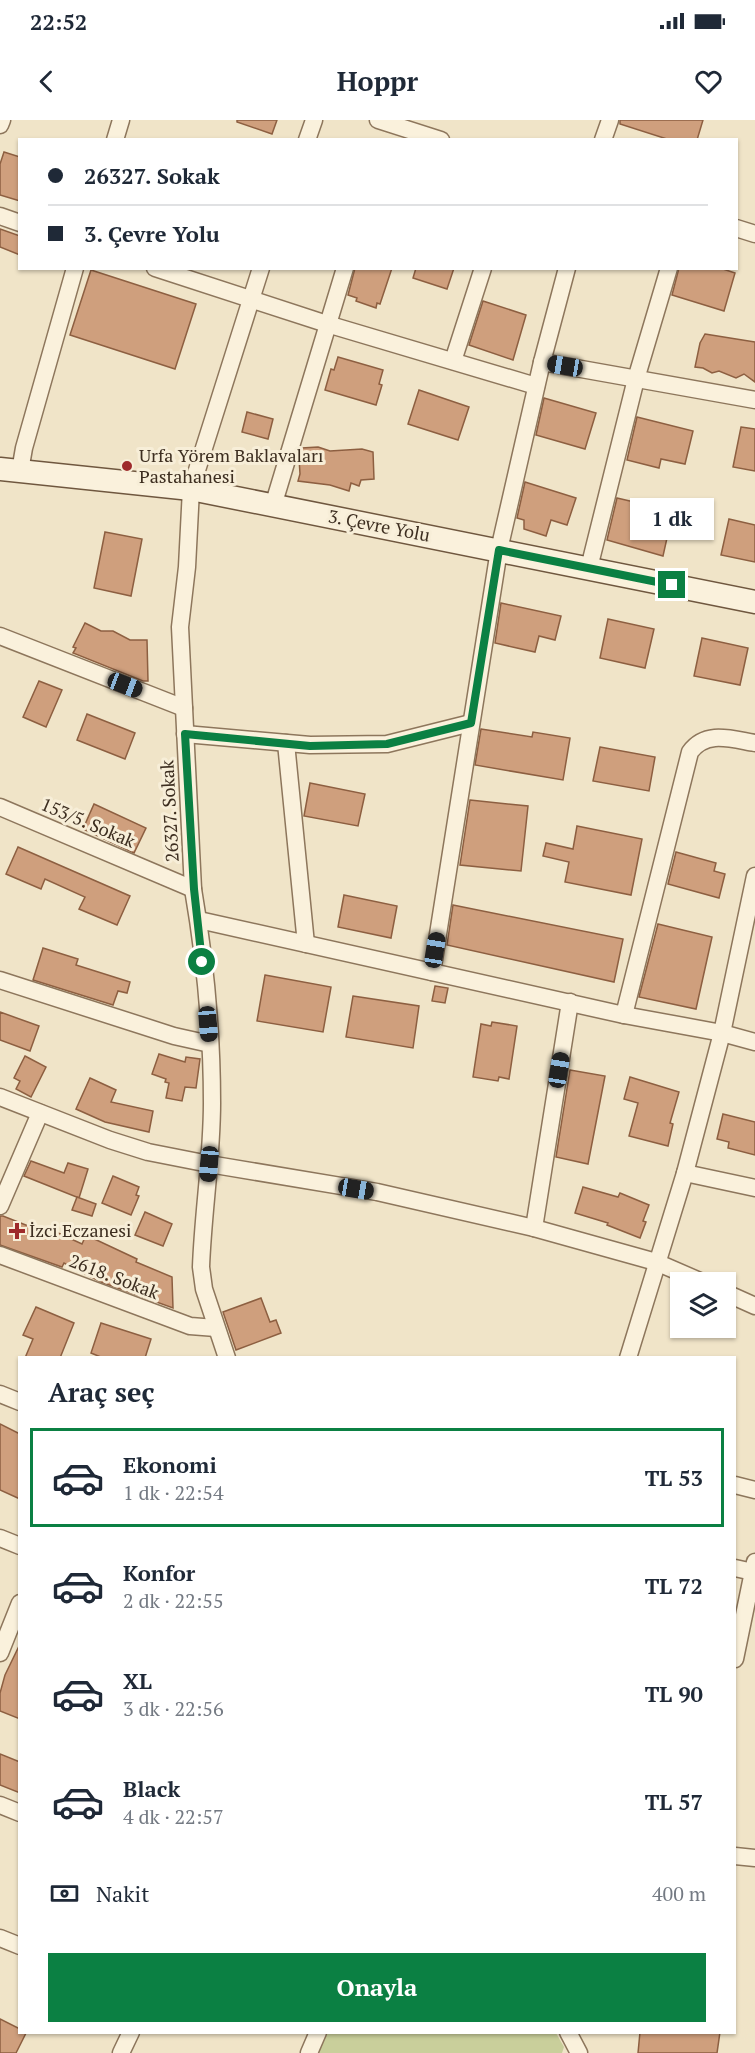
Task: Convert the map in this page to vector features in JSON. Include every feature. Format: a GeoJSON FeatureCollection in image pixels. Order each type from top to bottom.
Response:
{"type":"FeatureCollection","features":[{"type":"Feature","properties":{"kind":"main road","name":"3. Çevre Yolu"},"geometry":{"type":"LineString","coordinates":[[10,470],[191,489],[755,602]]}},
{"type":"Feature","properties":{"kind":"street"},"geometry":{"type":"LineString","coordinates":[[0,125],[2,120]]}},
{"type":"Feature","properties":{"kind":"street"},"geometry":{"type":"LineString","coordinates":[[116,138],[121,120]]}},
{"type":"Feature","properties":{"kind":"street"},"geometry":{"type":"LineString","coordinates":[[307,138],[314,120]]}},
{"type":"Feature","properties":{"kind":"street"},"geometry":{"type":"LineString","coordinates":[[604,138],[610,120]]}},
{"type":"Feature","properties":{"kind":"street"},"geometry":{"type":"LineString","coordinates":[[387,126],[433,138]]}},
{"type":"Feature","properties":{"kind":"street"},"geometry":{"type":"LineString","coordinates":[[0,216],[18,222]]}},
{"type":"Feature","properties":{"kind":"street"},"geometry":{"type":"LineString","coordinates":[[738,229],[755,234]]}},
{"type":"Feature","properties":{"kind":"street"},"geometry":{"type":"LineString","coordinates":[[10,470],[24,448],[74,270]]}},
{"type":"Feature","properties":{"kind":"street"},"geometry":{"type":"LineString","coordinates":[[161,270],[327,324],[536,386]]}},
{"type":"Feature","properties":{"kind":"street","name":"26327. Sokak"},"geometry":{"type":"LineString","coordinates":[[226,1356],[204,1289],[201,1267],[212,1103],[210,1044],[194,889],[180,627],[187,567],[191,489],[260,270]]}},
{"type":"Feature","properties":{"kind":"street"},"geometry":{"type":"LineString","coordinates":[[273,506],[344,270]]}},
{"type":"Feature","properties":{"kind":"street"},"geometry":{"type":"LineString","coordinates":[[453,361],[482,270]]}},
{"type":"Feature","properties":{"kind":"street"},"geometry":{"type":"LineString","coordinates":[[432,972],[499,550],[536,386],[566,270]]}},
{"type":"Feature","properties":{"kind":"street"},"geometry":{"type":"LineString","coordinates":[[589,568],[636,379],[668,270]]}},
{"type":"Feature","properties":{"kind":"street"},"geometry":{"type":"LineString","coordinates":[[542,362],[755,400]]}},
{"type":"Feature","properties":{"kind":"street"},"geometry":{"type":"LineString","coordinates":[[0,636],[184,708]]}},
{"type":"Feature","properties":{"kind":"street"},"geometry":{"type":"LineString","coordinates":[[185,734],[310,746],[387,744],[471,723]]}},
{"type":"Feature","properties":{"kind":"street"},"geometry":{"type":"LineString","coordinates":[[624,1015],[690,752],[701,740],[708,738],[718,737],[755,743]]}},
{"type":"Feature","properties":{"kind":"street"},"geometry":{"type":"LineString","coordinates":[[286,743],[306,944]]}},
{"type":"Feature","properties":{"kind":"street","name":"153/5. Sokak"},"geometry":{"type":"LineString","coordinates":[[0,807],[194,889]]}},
{"type":"Feature","properties":{"kind":"street"},"geometry":{"type":"LineString","coordinates":[[628,1356],[685,1173],[722,1033],[755,876]]}},
{"type":"Feature","properties":{"kind":"street"},"geometry":{"type":"LineString","coordinates":[[199,921],[755,1042]]}},
{"type":"Feature","properties":{"kind":"street"},"geometry":{"type":"LineString","coordinates":[[0,980],[174,1036],[210,1044]]}},
{"type":"Feature","properties":{"kind":"street"},"geometry":{"type":"LineString","coordinates":[[534,1228],[570,1002]]}},
{"type":"Feature","properties":{"kind":"street"},"geometry":{"type":"LineString","coordinates":[[0,1097],[148,1152],[377,1192],[534,1228],[656,1262],[679,1272]]}},
{"type":"Feature","properties":{"kind":"street"},"geometry":{"type":"LineString","coordinates":[[0,1206],[40,1113]]}},
{"type":"Feature","properties":{"kind":"street"},"geometry":{"type":"LineString","coordinates":[[685,1173],[755,1188]]}},
{"type":"Feature","properties":{"kind":"street","name":"2618. Sokak"},"geometry":{"type":"LineString","coordinates":[[0,1255],[190,1326],[216,1328]]}},
{"type":"Feature","properties":{"kind":"street"},"geometry":{"type":"LineString","coordinates":[[736,1297],[755,1306]]}},
{"type":"Feature","properties":{"kind":"street"},"geometry":{"type":"LineString","coordinates":[[0,1394],[18,1401]]}},
{"type":"Feature","properties":{"kind":"street"},"geometry":{"type":"LineString","coordinates":[[736,1485],[755,1490]]}},
{"type":"Feature","properties":{"kind":"street"},"geometry":{"type":"LineString","coordinates":[[0,1538],[18,1545]]}},
{"type":"Feature","properties":{"kind":"street"},"geometry":{"type":"LineString","coordinates":[[736,1568],[754,1567],[749,1623],[736,1656]]}},
{"type":"Feature","properties":{"kind":"street"},"geometry":{"type":"LineString","coordinates":[[0,1653],[18,1608]]}},
{"type":"Feature","properties":{"kind":"street"},"geometry":{"type":"LineString","coordinates":[[0,1805],[18,1812]]}},
{"type":"Feature","properties":{"kind":"street"},"geometry":{"type":"LineString","coordinates":[[736,1856],[755,1858]]}},
{"type":"Feature","properties":{"kind":"street"},"geometry":{"type":"LineString","coordinates":[[0,1938],[18,1945]]}},
{"type":"Feature","properties":{"kind":"street"},"geometry":{"type":"LineString","coordinates":[[121,2053],[130,2034]]}},
{"type":"Feature","properties":{"kind":"street"},"geometry":{"type":"LineString","coordinates":[[309,2053],[317,2034]]}},
{"type":"Feature","properties":{"kind":"street"},"geometry":{"type":"LineString","coordinates":[[569,2034],[579,2053]]}},
{"type":"Feature","properties":{"kind":"green space"},"geometry":{"type":"Polygon","coordinates":[[[327,2034],[557,2034],[564,2047],[562,2053],[318,2053],[327,2034]]]}},
{"type":"Feature","properties":{"kind":"building"},"geometry":{"type":"Polygon","coordinates":[[[237,120],[277,120],[272,134],[237,122],[237,120]]]}},
{"type":"Feature","properties":{"kind":"building"},"geometry":{"type":"Polygon","coordinates":[[[620,120],[703,120],[698,138],[664,138],[620,124],[620,120]]]}},
{"type":"Feature","properties":{"kind":"building"},"geometry":{"type":"Polygon","coordinates":[[[4,152],[18,156],[18,200],[0,195],[0,164],[4,152]]]}},
{"type":"Feature","properties":{"kind":"building"},"geometry":{"type":"Polygon","coordinates":[[[0,229],[18,235],[18,254],[0,247],[0,229]]]}},
{"type":"Feature","properties":{"kind":"building"},"geometry":{"type":"Polygon","coordinates":[[[91,270],[196,304],[175,369],[70,335],[91,270]]]}},
{"type":"Feature","properties":{"kind":"building"},"geometry":{"type":"Polygon","coordinates":[[[354,270],[391,270],[380,304],[377,303],[376,308],[356,301],[357,298],[348,295],[354,270]]]}},
{"type":"Feature","properties":{"kind":"building"},"geometry":{"type":"Polygon","coordinates":[[[415,270],[453,270],[447,289],[413,278],[415,270]]]}},
{"type":"Feature","properties":{"kind":"building"},"geometry":{"type":"Polygon","coordinates":[[[678,270],[726,270],[735,273],[724,311],[672,295],[678,270]]]}},
{"type":"Feature","properties":{"kind":"building"},"geometry":{"type":"Polygon","coordinates":[[[483,301],[526,315],[513,360],[469,345],[483,301]]]}},
{"type":"Feature","properties":{"kind":"building"},"geometry":{"type":"Polygon","coordinates":[[[705,334],[755,342],[755,382],[744,374],[736,378],[719,371],[712,373],[695,367],[700,343],[705,334]]]}},
{"type":"Feature","properties":{"kind":"building"},"geometry":{"type":"Polygon","coordinates":[[[338,357],[383,370],[379,384],[382,385],[376,405],[325,390],[331,369],[334,370],[338,357]]]}},
{"type":"Feature","properties":{"kind":"building"},"geometry":{"type":"Polygon","coordinates":[[[419,390],[469,407],[458,440],[408,424],[419,390]]]}},
{"type":"Feature","properties":{"kind":"building"},"geometry":{"type":"Polygon","coordinates":[[[544,398],[596,413],[585,449],[536,435],[544,398]]]}},
{"type":"Feature","properties":{"kind":"building"},"geometry":{"type":"Polygon","coordinates":[[[247,412],[273,419],[268,439],[242,432],[247,412]]]}},
{"type":"Feature","properties":{"kind":"building"},"geometry":{"type":"Polygon","coordinates":[[[637,417],[693,431],[685,464],[661,459],[659,468],[627,460],[637,417]]]}},
{"type":"Feature","properties":{"kind":"building"},"geometry":{"type":"Polygon","coordinates":[[[741,427],[755,429],[755,471],[733,467],[741,427]]]}},
{"type":"Feature","properties":{"kind":"building"},"geometry":{"type":"Polygon","coordinates":[[[318,447],[330,451],[362,449],[373,452],[374,479],[361,480],[359,486],[351,483],[349,491],[330,485],[298,481],[302,448],[318,447]]]}},
{"type":"Feature","properties":{"kind":"building"},"geometry":{"type":"Polygon","coordinates":[[[525,482],[576,498],[567,525],[551,520],[546,536],[524,529],[524,520],[517,518],[525,482]]]}},
{"type":"Feature","properties":{"kind":"building"},"geometry":{"type":"Polygon","coordinates":[[[617,498],[673,511],[663,556],[607,540],[617,498]]]}},
{"type":"Feature","properties":{"kind":"building"},"geometry":{"type":"Polygon","coordinates":[[[729,519],[755,525],[755,562],[721,555],[729,519]]]}},
{"type":"Feature","properties":{"kind":"building"},"geometry":{"type":"Polygon","coordinates":[[[105,532],[142,539],[131,596],[94,588],[105,532]]]}},
{"type":"Feature","properties":{"kind":"building"},"geometry":{"type":"Polygon","coordinates":[[[501,603],[561,616],[555,640],[539,636],[535,652],[495,643],[501,603]]]}},
{"type":"Feature","properties":{"kind":"building"},"geometry":{"type":"Polygon","coordinates":[[[608,619],[654,629],[645,668],[600,658],[608,619]]]}},
{"type":"Feature","properties":{"kind":"building"},"geometry":{"type":"Polygon","coordinates":[[[85,623],[101,631],[113,631],[130,640],[147,640],[148,681],[73,653],[76,648],[73,647],[85,623]]]}},
{"type":"Feature","properties":{"kind":"building"},"geometry":{"type":"Polygon","coordinates":[[[702,638],[748,648],[740,685],[694,676],[702,638]]]}},
{"type":"Feature","properties":{"kind":"building"},"geometry":{"type":"Polygon","coordinates":[[[39,681],[62,690],[46,727],[23,717],[39,681]]]}},
{"type":"Feature","properties":{"kind":"building"},"geometry":{"type":"Polygon","coordinates":[[[87,714],[135,733],[125,759],[77,740],[87,714]]]}},
{"type":"Feature","properties":{"kind":"building"},"geometry":{"type":"Polygon","coordinates":[[[481,729],[532,737],[533,732],[570,738],[563,780],[475,765],[481,729]]]}},
{"type":"Feature","properties":{"kind":"building"},"geometry":{"type":"Polygon","coordinates":[[[600,747],[655,757],[649,791],[593,781],[600,747]]]}},
{"type":"Feature","properties":{"kind":"building"},"geometry":{"type":"Polygon","coordinates":[[[310,783],[365,794],[358,826],[304,816],[310,783]]]}},
{"type":"Feature","properties":{"kind":"building"},"geometry":{"type":"Polygon","coordinates":[[[470,800],[528,806],[521,871],[460,865],[470,800]]]}},
{"type":"Feature","properties":{"kind":"building"},"geometry":{"type":"Polygon","coordinates":[[[94,804],[146,828],[134,853],[83,829],[94,804]]]}},
{"type":"Feature","properties":{"kind":"building"},"geometry":{"type":"Polygon","coordinates":[[[577,826],[642,839],[631,895],[565,882],[569,862],[543,856],[546,843],[573,849],[577,826]]]}},
{"type":"Feature","properties":{"kind":"building"},"geometry":{"type":"Polygon","coordinates":[[[18,847],[130,896],[117,925],[79,909],[85,897],[45,879],[41,889],[6,874],[18,847]]]}},
{"type":"Feature","properties":{"kind":"building"},"geometry":{"type":"Polygon","coordinates":[[[676,852],[716,863],[714,871],[725,874],[719,898],[668,884],[676,852]]]}},
{"type":"Feature","properties":{"kind":"building"},"geometry":{"type":"Polygon","coordinates":[[[344,895],[397,906],[391,938],[338,927],[344,895]]]}},
{"type":"Feature","properties":{"kind":"building"},"geometry":{"type":"Polygon","coordinates":[[[453,905],[623,939],[614,982],[447,945],[453,905]]]}},
{"type":"Feature","properties":{"kind":"building"},"geometry":{"type":"Polygon","coordinates":[[[658,924],[712,937],[696,1009],[639,997],[658,924]]]}},
{"type":"Feature","properties":{"kind":"building"},"geometry":{"type":"Polygon","coordinates":[[[43,948],[78,959],[76,965],[130,982],[127,993],[118,991],[113,1005],[33,980],[43,948]]]}},
{"type":"Feature","properties":{"kind":"building"},"geometry":{"type":"Polygon","coordinates":[[[265,975],[331,987],[323,1032],[257,1021],[265,975]]]}},
{"type":"Feature","properties":{"kind":"building"},"geometry":{"type":"Polygon","coordinates":[[[435,986],[448,988],[445,1003],[432,1001],[435,986]]]}},
{"type":"Feature","properties":{"kind":"building"},"geometry":{"type":"Polygon","coordinates":[[[353,996],[419,1006],[413,1048],[346,1037],[353,996]]]}},
{"type":"Feature","properties":{"kind":"building"},"geometry":{"type":"Polygon","coordinates":[[[0,1012],[39,1026],[30,1051],[0,1040],[0,1012]]]}},
{"type":"Feature","properties":{"kind":"building"},"geometry":{"type":"Polygon","coordinates":[[[492,1022],[517,1026],[509,1079],[499,1077],[498,1081],[473,1077],[481,1024],[491,1026],[492,1022]]]}},
{"type":"Feature","properties":{"kind":"building"},"geometry":{"type":"Polygon","coordinates":[[[159,1054],[185,1062],[186,1057],[200,1059],[196,1088],[185,1087],[182,1101],[166,1098],[169,1083],[165,1082],[166,1079],[152,1074],[159,1054]]]}},
{"type":"Feature","properties":{"kind":"building"},"geometry":{"type":"Polygon","coordinates":[[[25,1056],[46,1067],[31,1097],[16,1089],[20,1081],[14,1078],[25,1056]]]}},
{"type":"Feature","properties":{"kind":"building"},"geometry":{"type":"Polygon","coordinates":[[[570,1070],[605,1076],[588,1164],[556,1157],[570,1070]]]}},
{"type":"Feature","properties":{"kind":"building"},"geometry":{"type":"Polygon","coordinates":[[[630,1077],[679,1092],[670,1123],[673,1124],[668,1146],[629,1136],[638,1103],[624,1099],[630,1077]]]}},
{"type":"Feature","properties":{"kind":"building"},"geometry":{"type":"Polygon","coordinates":[[[90,1078],[116,1090],[111,1102],[153,1111],[149,1132],[105,1122],[76,1109],[90,1078]]]}},
{"type":"Feature","properties":{"kind":"building"},"geometry":{"type":"Polygon","coordinates":[[[723,1114],[755,1122],[755,1155],[728,1148],[729,1142],[717,1139],[723,1114]]]}},
{"type":"Feature","properties":{"kind":"building"},"geometry":{"type":"Polygon","coordinates":[[[31,1161],[64,1173],[68,1163],[88,1169],[79,1198],[24,1176],[31,1161]]]}},
{"type":"Feature","properties":{"kind":"building"},"geometry":{"type":"Polygon","coordinates":[[[113,1176],[139,1187],[136,1195],[139,1196],[131,1215],[102,1203],[113,1176]]]}},
{"type":"Feature","properties":{"kind":"building"},"geometry":{"type":"Polygon","coordinates":[[[583,1187],[618,1197],[620,1193],[649,1205],[640,1238],[607,1225],[608,1223],[575,1213],[583,1187]]]}},
{"type":"Feature","properties":{"kind":"building"},"geometry":{"type":"Polygon","coordinates":[[[77,1197],[96,1204],[92,1216],[72,1210],[77,1197]]]}},
{"type":"Feature","properties":{"kind":"building"},"geometry":{"type":"Polygon","coordinates":[[[145,1212],[172,1224],[163,1246],[135,1235],[145,1212]]]}},
{"type":"Feature","properties":{"kind":"building"},"geometry":{"type":"Polygon","coordinates":[[[0,1216],[41,1231],[43,1226],[82,1244],[86,1235],[137,1259],[136,1262],[172,1277],[173,1308],[101,1282],[64,1263],[62,1267],[0,1245],[0,1216]]]}},
{"type":"Feature","properties":{"kind":"building"},"geometry":{"type":"Polygon","coordinates":[[[261,1298],[270,1322],[276,1320],[281,1333],[236,1350],[223,1312],[261,1298]]]}},
{"type":"Feature","properties":{"kind":"building"},"geometry":{"type":"Polygon","coordinates":[[[36,1307],[74,1323],[61,1356],[26,1356],[33,1339],[23,1335],[36,1307]]]}},
{"type":"Feature","properties":{"kind":"building"},"geometry":{"type":"Polygon","coordinates":[[[101,1323],[151,1339],[146,1356],[98,1356],[91,1353],[101,1323]]]}},
{"type":"Feature","properties":{"kind":"building"},"geometry":{"type":"Polygon","coordinates":[[[0,1424],[18,1433],[18,1498],[0,1490],[0,1424]]]}},
{"type":"Feature","properties":{"kind":"building"},"geometry":{"type":"Polygon","coordinates":[[[18,1648],[18,1718],[0,1711],[0,1693],[5,1675],[18,1648]]]}},
{"type":"Feature","properties":{"kind":"building"},"geometry":{"type":"Polygon","coordinates":[[[0,1754],[18,1761],[18,1792],[0,1785],[0,1754]]]}},
{"type":"Feature","properties":{"kind":"building"},"geometry":{"type":"Polygon","coordinates":[[[0,2019],[18,2028],[18,2034],[26,2034],[16,2053],[0,2053],[0,2019]]]}},
{"type":"Feature","properties":{"kind":"building"},"geometry":{"type":"Polygon","coordinates":[[[640,2034],[720,2034],[717,2053],[638,2053],[640,2034]]]}},
{"type":"Feature","properties":{"kind":"place","name":"Urfa Yörem Baklavaları Pastahanesi"},"geometry":{"type":"Point","coordinates":[127,466]}},
{"type":"Feature","properties":{"kind":"place","name":"İzci Eczanesi"},"geometry":{"type":"Point","coordinates":[17,1231]}},
{"type":"Feature","properties":{"kind":"route"},"geometry":{"type":"LineString","coordinates":[[202,962],[194,889],[185,734],[310,746],[387,744],[471,723],[499,550],[672,585]]}}]}
